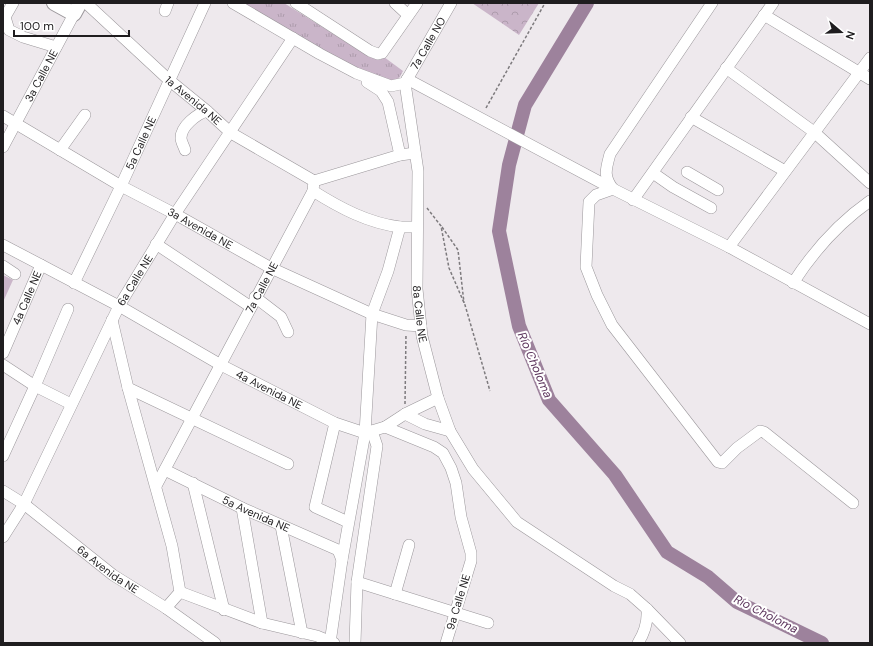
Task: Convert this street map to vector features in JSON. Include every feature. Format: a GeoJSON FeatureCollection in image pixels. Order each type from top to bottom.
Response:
{"type":"FeatureCollection","features":[{"type":"Feature","properties":{"kind":"main road"},"geometry":{"type":"LineString","coordinates":[[54,3],[77,8]]}},
{"type":"Feature","properties":{"kind":"street"},"geometry":{"type":"LineString","coordinates":[[13,3],[5,17],[9,30],[22,37],[56,47]]}},
{"type":"Feature","properties":{"kind":"street","name":"1a Avenida NE"},"geometry":{"type":"LineString","coordinates":[[86,3],[169,80],[207,110],[231,133],[314,186],[339,207],[383,225],[416,227]]}},
{"type":"Feature","properties":{"kind":"street","name":"5a Calle NE"},"geometry":{"type":"LineString","coordinates":[[74,283],[121,186],[205,3]]}},
{"type":"Feature","properties":{"kind":"street"},"geometry":{"type":"LineString","coordinates":[[233,3],[356,73],[380,91],[388,102],[400,155]]}},
{"type":"Feature","properties":{"kind":"street"},"geometry":{"type":"LineString","coordinates":[[296,3],[370,51],[378,54],[382,53],[417,3]]}},
{"type":"Feature","properties":{"kind":"street"},"geometry":{"type":"LineString","coordinates":[[395,3],[408,15]]}},
{"type":"Feature","properties":{"kind":"street","name":"7a Calle NO"},"geometry":{"type":"LineString","coordinates":[[406,81],[451,3]]}},
{"type":"Feature","properties":{"kind":"street"},"geometry":{"type":"LineString","coordinates":[[613,190],[606,180],[606,168],[610,154],[712,3]]}},
{"type":"Feature","properties":{"kind":"street"},"geometry":{"type":"LineString","coordinates":[[633,200],[773,3]]}},
{"type":"Feature","properties":{"kind":"street","name":"3a Calle NE"},"geometry":{"type":"LineString","coordinates":[[3,147],[77,8]]}},
{"type":"Feature","properties":{"kind":"street"},"geometry":{"type":"LineString","coordinates":[[764,15],[870,80]]}},
{"type":"Feature","properties":{"kind":"street","name":"6a Calle NE"},"geometry":{"type":"LineString","coordinates":[[3,537],[24,504],[119,306],[175,214],[231,133],[293,38]]}},
{"type":"Feature","properties":{"kind":"street"},"geometry":{"type":"LineString","coordinates":[[729,247],[870,58]]}},
{"type":"Feature","properties":{"kind":"street"},"geometry":{"type":"LineString","coordinates":[[726,68],[814,132],[870,183]]}},
{"type":"Feature","properties":{"kind":"street"},"geometry":{"type":"LineString","coordinates":[[356,73],[391,86],[406,81],[419,85],[592,179],[729,247],[870,324]]}},
{"type":"Feature","properties":{"kind":"street"},"geometry":{"type":"LineString","coordinates":[[406,81],[418,171],[416,227]]}},
{"type":"Feature","properties":{"kind":"street"},"geometry":{"type":"LineString","coordinates":[[185,150],[181,139],[184,130],[192,119],[207,110]]}},
{"type":"Feature","properties":{"kind":"street","name":"3a Avenida NE"},"geometry":{"type":"LineString","coordinates":[[3,116],[121,186],[175,214],[271,268],[372,314],[406,325],[421,326]]}},
{"type":"Feature","properties":{"kind":"street"},"geometry":{"type":"LineString","coordinates":[[60,150],[85,116]]}},
{"type":"Feature","properties":{"kind":"street"},"geometry":{"type":"LineString","coordinates":[[691,117],[785,171]]}},
{"type":"Feature","properties":{"kind":"street"},"geometry":{"type":"LineString","coordinates":[[314,186],[400,155],[415,152]]}},
{"type":"Feature","properties":{"kind":"street"},"geometry":{"type":"LineString","coordinates":[[687,172],[718,190]]}},
{"type":"Feature","properties":{"kind":"street"},"geometry":{"type":"LineString","coordinates":[[653,173],[673,187],[711,208]]}},
{"type":"Feature","properties":{"kind":"street"},"geometry":{"type":"LineString","coordinates":[[695,198],[705,182]]}},
{"type":"Feature","properties":{"kind":"street","name":"7a Calle NE"},"geometry":{"type":"LineString","coordinates":[[156,486],[314,186]]}},
{"type":"Feature","properties":{"kind":"street"},"geometry":{"type":"LineString","coordinates":[[613,190],[596,194],[589,202],[586,267],[597,295],[617,332],[718,462],[722,463],[737,448],[760,431],[764,432],[853,503]]}},
{"type":"Feature","properties":{"kind":"street"},"geometry":{"type":"LineString","coordinates":[[793,283],[812,257],[854,213],[870,201]]}},
{"type":"Feature","properties":{"kind":"street"},"geometry":{"type":"LineString","coordinates":[[180,592],[224,610],[262,623],[331,642],[348,522],[368,432],[372,314],[388,271],[400,227]]}},
{"type":"Feature","properties":{"kind":"street","name":"8a Calle NE"},"geometry":{"type":"LineString","coordinates":[[416,227],[417,289],[421,326],[438,398],[450,431],[473,469],[518,522],[614,586],[630,594],[680,643]]}},
{"type":"Feature","properties":{"kind":"street"},"geometry":{"type":"LineString","coordinates":[[156,244],[253,302],[282,317],[288,332]]}},
{"type":"Feature","properties":{"kind":"street","name":"4a Avenida NE"},"geometry":{"type":"LineString","coordinates":[[3,245],[119,306],[221,365],[335,423],[368,432]]}},
{"type":"Feature","properties":{"kind":"street","name":"4a Calle NE"},"geometry":{"type":"LineString","coordinates":[[3,353],[41,265]]}},
{"type":"Feature","properties":{"kind":"street"},"geometry":{"type":"LineString","coordinates":[[3,266],[15,274]]}},
{"type":"Feature","properties":{"kind":"street"},"geometry":{"type":"LineString","coordinates":[[3,456],[68,309]]}},
{"type":"Feature","properties":{"kind":"street"},"geometry":{"type":"LineString","coordinates":[[112,320],[128,388],[172,546],[180,592]]}},
{"type":"Feature","properties":{"kind":"street"},"geometry":{"type":"LineString","coordinates":[[3,365],[35,386],[71,404]]}},
{"type":"Feature","properties":{"kind":"street"},"geometry":{"type":"LineString","coordinates":[[128,388],[288,464]]}},
{"type":"Feature","properties":{"kind":"street"},"geometry":{"type":"LineString","coordinates":[[368,432],[385,427],[405,414],[438,398]]}},
{"type":"Feature","properties":{"kind":"street"},"geometry":{"type":"LineString","coordinates":[[405,414],[425,424],[450,431]]}},
{"type":"Feature","properties":{"kind":"street"},"geometry":{"type":"LineString","coordinates":[[335,423],[315,507],[348,522]]}},
{"type":"Feature","properties":{"kind":"street","name":"9a Calle NE"},"geometry":{"type":"LineString","coordinates":[[385,427],[434,447],[443,453],[451,468],[456,483],[461,517],[471,553],[471,561],[446,643]]}},
{"type":"Feature","properties":{"kind":"street"},"geometry":{"type":"LineString","coordinates":[[355,643],[356,582],[377,446],[368,432]]}},
{"type":"Feature","properties":{"kind":"street","name":"5a Avenida NE"},"geometry":{"type":"LineString","coordinates":[[165,470],[242,508],[338,550],[342,560]]}},
{"type":"Feature","properties":{"kind":"street"},"geometry":{"type":"LineString","coordinates":[[193,484],[224,610]]}},
{"type":"Feature","properties":{"kind":"street","name":"6a Avenida NE"},"geometry":{"type":"LineString","coordinates":[[3,490],[24,504],[113,575],[166,608],[216,643]]}},
{"type":"Feature","properties":{"kind":"street"},"geometry":{"type":"LineString","coordinates":[[242,508],[262,623]]}},
{"type":"Feature","properties":{"kind":"street"},"geometry":{"type":"LineString","coordinates":[[281,526],[302,633]]}},
{"type":"Feature","properties":{"kind":"street"},"geometry":{"type":"LineString","coordinates":[[395,594],[409,545]]}},
{"type":"Feature","properties":{"kind":"street"},"geometry":{"type":"LineString","coordinates":[[356,582],[488,623]]}},
{"type":"Feature","properties":{"kind":"street"},"geometry":{"type":"LineString","coordinates":[[166,608],[180,592]]}},
{"type":"Feature","properties":{"kind":"street"},"geometry":{"type":"LineString","coordinates":[[638,643],[643,635],[648,620],[647,610]]}},
{"type":"Feature","properties":{"kind":"path"},"geometry":{"type":"LineString","coordinates":[[486,108],[545,3]]}},
{"type":"Feature","properties":{"kind":"path"},"geometry":{"type":"LineString","coordinates":[[426,207],[458,250],[464,305]]}},
{"type":"Feature","properties":{"kind":"path"},"geometry":{"type":"LineString","coordinates":[[441,226],[449,268],[464,305],[490,391]]}},
{"type":"Feature","properties":{"kind":"path"},"geometry":{"type":"LineString","coordinates":[[405,414],[406,325]]}},
{"type":"Feature","properties":{"kind":"green space"},"geometry":{"type":"Polygon","coordinates":[[[241,3],[284,3],[370,57],[380,60],[384,57],[403,71],[398,80],[391,82],[345,64],[241,3]]]}},
{"type":"Feature","properties":{"kind":"green space"},"geometry":{"type":"Polygon","coordinates":[[[472,3],[539,3],[519,35],[472,3]]]}},
{"type":"Feature","properties":{"kind":"green space"},"geometry":{"type":"Polygon","coordinates":[[[3,275],[13,280],[3,302],[3,275]]]}},
{"type":"Feature","properties":{"kind":"waterway","name":"Río Choloma"},"geometry":{"type":"LineString","coordinates":[[587,3],[525,105],[509,165],[499,231],[519,326],[549,400],[615,475],[667,552],[708,577],[737,602],[822,643]]}}]}
